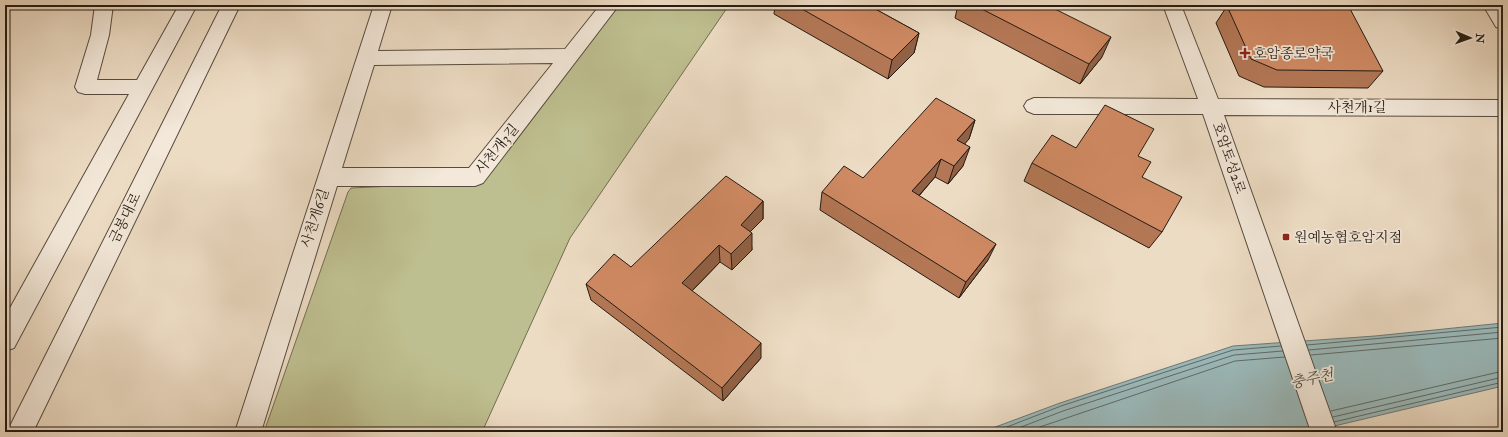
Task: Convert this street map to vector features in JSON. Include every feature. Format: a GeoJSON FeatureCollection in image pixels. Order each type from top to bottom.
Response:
{"type":"FeatureCollection","features":[{"type":"Feature","properties":{"kind":"street"},"geometry":{"type":"LineString","coordinates":[[104,5],[100,35],[85,87],[143,87]]}},
{"type":"Feature","properties":{"kind":"street"},"geometry":{"type":"LineString","coordinates":[[5,340],[188,5]]}},
{"type":"Feature","properties":{"kind":"street","name":"금봉대로"},"geometry":{"type":"LineString","coordinates":[[20,432],[231,5]]}},
{"type":"Feature","properties":{"kind":"street","name":"사천개6길"},"geometry":{"type":"LineString","coordinates":[[248,432],[382,5]]}},
{"type":"Feature","properties":{"kind":"street","name":"사천개3길"},"geometry":{"type":"LineString","coordinates":[[328,177],[475,177],[610,5]]}},
{"type":"Feature","properties":{"kind":"street","name":"호암토성2로"},"geometry":{"type":"LineString","coordinates":[[1172,5],[1211,107],[1324,432]]}},
{"type":"Feature","properties":{"kind":"street"},"geometry":{"type":"LineString","coordinates":[[1492,5],[1503,22]]}},
{"type":"Feature","properties":{"kind":"street"},"geometry":{"type":"LineString","coordinates":[[366,58],[570,56]]}},
{"type":"Feature","properties":{"kind":"street","name":"사천개1길"},"geometry":{"type":"LineString","coordinates":[[1034,106],[1503,108]]}},
{"type":"Feature","properties":{"kind":"green space"},"geometry":{"type":"Polygon","coordinates":[[[618,5],[729,5],[570,238],[482,432],[264,432],[348,192],[351,188],[478,182],[618,5]]]}},
{"type":"Feature","properties":{"kind":"water","name":"충주천"},"geometry":{"type":"Polygon","coordinates":[[[1503,323],[1503,386],[1309,432],[982,432],[1060,403],[1233,346],[1375,336],[1503,323]]]}},
{"type":"Feature","properties":{"kind":"building"},"geometry":{"type":"Polygon","coordinates":[[[795,5],[868,5],[919,33],[892,60],[795,5]]]}},
{"type":"Feature","properties":{"kind":"building"},"geometry":{"type":"Polygon","coordinates":[[[974,5],[1047,5],[1111,37],[1089,64],[974,5]]]}},
{"type":"Feature","properties":{"kind":"building"},"geometry":{"type":"Polygon","coordinates":[[[1348,5],[1383,71],[1277,70],[1251,59],[1227,6],[1348,5]]]}},
{"type":"Feature","properties":{"kind":"building"},"geometry":{"type":"Polygon","coordinates":[[[936,98],[975,120],[957,140],[970,147],[954,166],[941,159],[912,191],[996,244],[966,282],[822,192],[844,166],[863,178],[936,98]]]}},
{"type":"Feature","properties":{"kind":"building"},"geometry":{"type":"Polygon","coordinates":[[[1105,105],[1154,129],[1138,156],[1151,162],[1142,177],[1182,197],[1162,232],[1032,163],[1052,135],[1076,148],[1105,105]]]}},
{"type":"Feature","properties":{"kind":"building"},"geometry":{"type":"Polygon","coordinates":[[[726,176],[763,201],[741,225],[752,233],[731,254],[719,245],[682,283],[761,343],[722,388],[586,284],[614,254],[631,267],[726,176]]]}},
{"type":"Feature","properties":{"kind":"place","name":"호암종로약국"},"geometry":{"type":"Point","coordinates":[1245,53]}},
{"type":"Feature","properties":{"kind":"place","name":"원예농협호암지점"},"geometry":{"type":"Point","coordinates":[1286,237]}}]}
